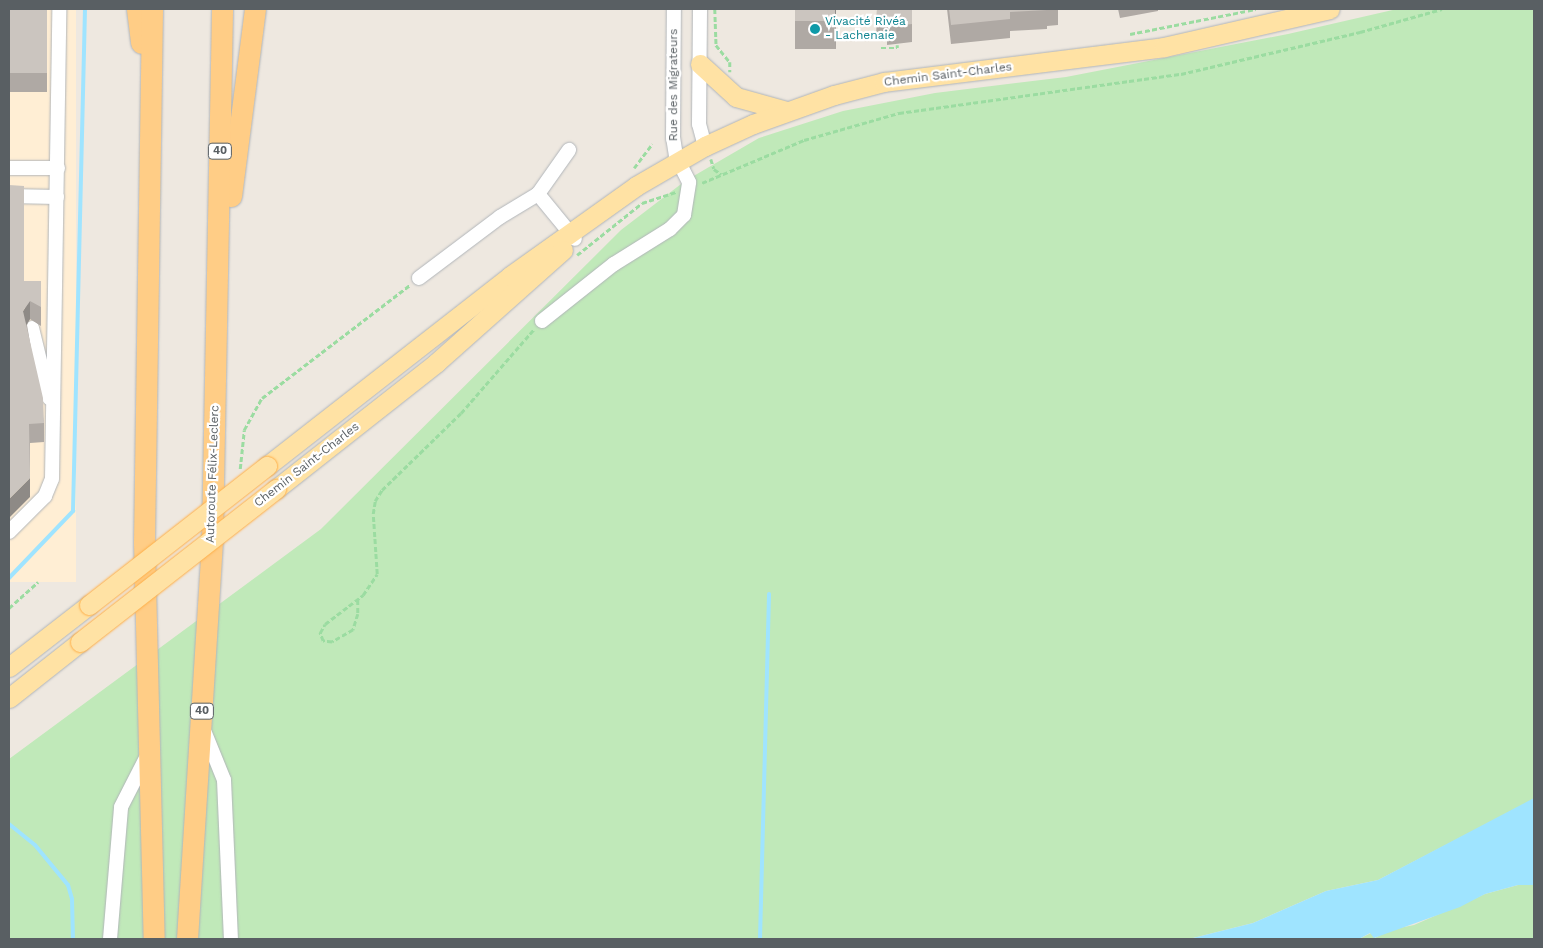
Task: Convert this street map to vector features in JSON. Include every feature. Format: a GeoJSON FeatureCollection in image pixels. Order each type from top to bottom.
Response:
{"type":"FeatureCollection","features":[{"type":"Feature","properties":{"kind":"highway"},"geometry":{"type":"LineString","coordinates":[[137,9],[150,124]]}},
{"type":"Feature","properties":{"kind":"highway"},"geometry":{"type":"LineString","coordinates":[[152,9],[144,542],[154,939]]}},
{"type":"Feature","properties":{"kind":"highway","name":"Autoroute Félix-Leclerc"},"geometry":{"type":"LineString","coordinates":[[187,939],[211,561],[218,293],[222,9]]}},
{"type":"Feature","properties":{"kind":"highway"},"geometry":{"type":"LineString","coordinates":[[218,293],[255,9]]}},
{"type":"Feature","properties":{"kind":"main road","name":"Chemin Saint-Charles"},"geometry":{"type":"LineString","coordinates":[[9,668],[510,276],[573,236],[678,160],[708,151],[787,111],[846,91],[894,80],[1064,62],[1164,47],[1330,9]]}},
{"type":"Feature","properties":{"kind":"main road"},"geometry":{"type":"LineString","coordinates":[[700,64],[736,97],[787,111]]}},
{"type":"Feature","properties":{"kind":"main road","name":"Chemin Saint-Charles"},"geometry":{"type":"LineString","coordinates":[[9,698],[436,363],[522,289],[573,236]]}},
{"type":"Feature","properties":{"kind":"street"},"geometry":{"type":"LineString","coordinates":[[9,532],[39,503],[51,485],[58,168],[59,9]]}},
{"type":"Feature","properties":{"kind":"street","name":"Rue des Migrateurs"},"geometry":{"type":"LineString","coordinates":[[542,321],[600,274],[679,221],[688,202],[689,188],[678,160],[673,138],[674,9]]}},
{"type":"Feature","properties":{"kind":"street","name":"Rue des Migrateurs"},"geometry":{"type":"LineString","coordinates":[[700,9],[699,124],[708,151]]}},
{"type":"Feature","properties":{"kind":"street"},"geometry":{"type":"LineString","coordinates":[[419,278],[500,217],[538,194],[569,150]]}},
{"type":"Feature","properties":{"kind":"street"},"geometry":{"type":"LineString","coordinates":[[9,168],[58,168]]}},
{"type":"Feature","properties":{"kind":"street"},"geometry":{"type":"LineString","coordinates":[[538,194],[573,236]]}},
{"type":"Feature","properties":{"kind":"street"},"geometry":{"type":"LineString","coordinates":[[9,196],[57,196]]}},
{"type":"Feature","properties":{"kind":"street"},"geometry":{"type":"LineString","coordinates":[[32,328],[53,418]]}},
{"type":"Feature","properties":{"kind":"street"},"geometry":{"type":"LineString","coordinates":[[201,723],[224,780],[231,939]]}},
{"type":"Feature","properties":{"kind":"street"},"geometry":{"type":"LineString","coordinates":[[110,939],[121,807],[148,753]]}},
{"type":"Feature","properties":{"kind":"path"},"geometry":{"type":"LineString","coordinates":[[715,9],[716,45],[730,62],[729,76]]}},
{"type":"Feature","properties":{"kind":"path"},"geometry":{"type":"LineString","coordinates":[[1126,35],[1256,9]]}},
{"type":"Feature","properties":{"kind":"path"},"geometry":{"type":"LineString","coordinates":[[699,184],[804,140],[899,113],[1175,75],[1360,32],[1442,9]]}},
{"type":"Feature","properties":{"kind":"path"},"geometry":{"type":"LineString","coordinates":[[881,48],[897,48],[897,45]]}},
{"type":"Feature","properties":{"kind":"path"},"geometry":{"type":"LineString","coordinates":[[708,151],[714,170],[722,174]]}},
{"type":"Feature","properties":{"kind":"path"},"geometry":{"type":"LineString","coordinates":[[240,470],[244,430],[262,398],[419,278]]}},
{"type":"Feature","properties":{"kind":"path"},"geometry":{"type":"LineString","coordinates":[[358,600],[356,622],[348,635],[332,642],[323,641],[320,633],[325,624],[358,600],[377,574],[373,514],[375,501],[382,490],[461,414],[542,321]]}},
{"type":"Feature","properties":{"kind":"path"},"geometry":{"type":"LineString","coordinates":[[9,608],[38,582]]}},
{"type":"Feature","properties":{"kind":"shaded area"},"geometry":{"type":"Polygon","coordinates":[[[9,9],[76,9],[76,582],[9,582],[9,9]]]}},
{"type":"Feature","properties":{"kind":"green space"},"geometry":{"type":"Polygon","coordinates":[[[1397,9],[1534,9],[1534,798],[1529,802],[1378,880],[1326,891],[1253,923],[1189,939],[9,939],[9,759],[321,529],[621,230],[685,181],[759,138],[843,111],[935,93],[1066,77],[1288,34],[1397,9]]]}},
{"type":"Feature","properties":{"kind":"green space"},"geometry":{"type":"Polygon","coordinates":[[[1518,885],[1534,885],[1534,939],[1359,939],[1371,933],[1375,938],[1389,930],[1414,925],[1485,894],[1518,885]]]}},
{"type":"Feature","properties":{"kind":"water"},"geometry":{"type":"Polygon","coordinates":[[[1534,798],[1534,885],[1518,885],[1485,894],[1460,907],[1374,938],[1370,933],[1359,939],[1189,939],[1253,923],[1326,891],[1378,880],[1534,798]]]}},
{"type":"Feature","properties":{"kind":"building"},"geometry":{"type":"Polygon","coordinates":[[[9,9],[47,9],[47,73],[9,73],[9,9]]]}},
{"type":"Feature","properties":{"kind":"building"},"geometry":{"type":"Polygon","coordinates":[[[795,9],[835,9],[835,21],[795,21],[795,9]]]}},
{"type":"Feature","properties":{"kind":"building"},"geometry":{"type":"Polygon","coordinates":[[[877,9],[912,9],[912,24],[887,27],[887,23],[876,23],[877,9]]]}},
{"type":"Feature","properties":{"kind":"building"},"geometry":{"type":"Polygon","coordinates":[[[949,9],[1047,10],[1010,12],[1010,19],[951,25],[949,9]]]}},
{"type":"Feature","properties":{"kind":"building"},"geometry":{"type":"Polygon","coordinates":[[[9,185],[24,186],[24,281],[41,281],[41,307],[30,301],[23,311],[43,398],[44,423],[29,424],[30,478],[9,499],[9,185]]]}},
{"type":"Feature","properties":{"kind":"waterway"},"geometry":{"type":"LineString","coordinates":[[9,578],[73,511],[85,9]]}},
{"type":"Feature","properties":{"kind":"waterway"},"geometry":{"type":"LineString","coordinates":[[760,939],[769,594]]}},
{"type":"Feature","properties":{"kind":"waterway"},"geometry":{"type":"LineString","coordinates":[[9,824],[35,845],[68,885],[72,899],[73,939]]}},
{"type":"Feature","properties":{"kind":"place","name":"Vivacité Rivéa - Lachenaie"},"geometry":{"type":"Point","coordinates":[815,29]}}]}
